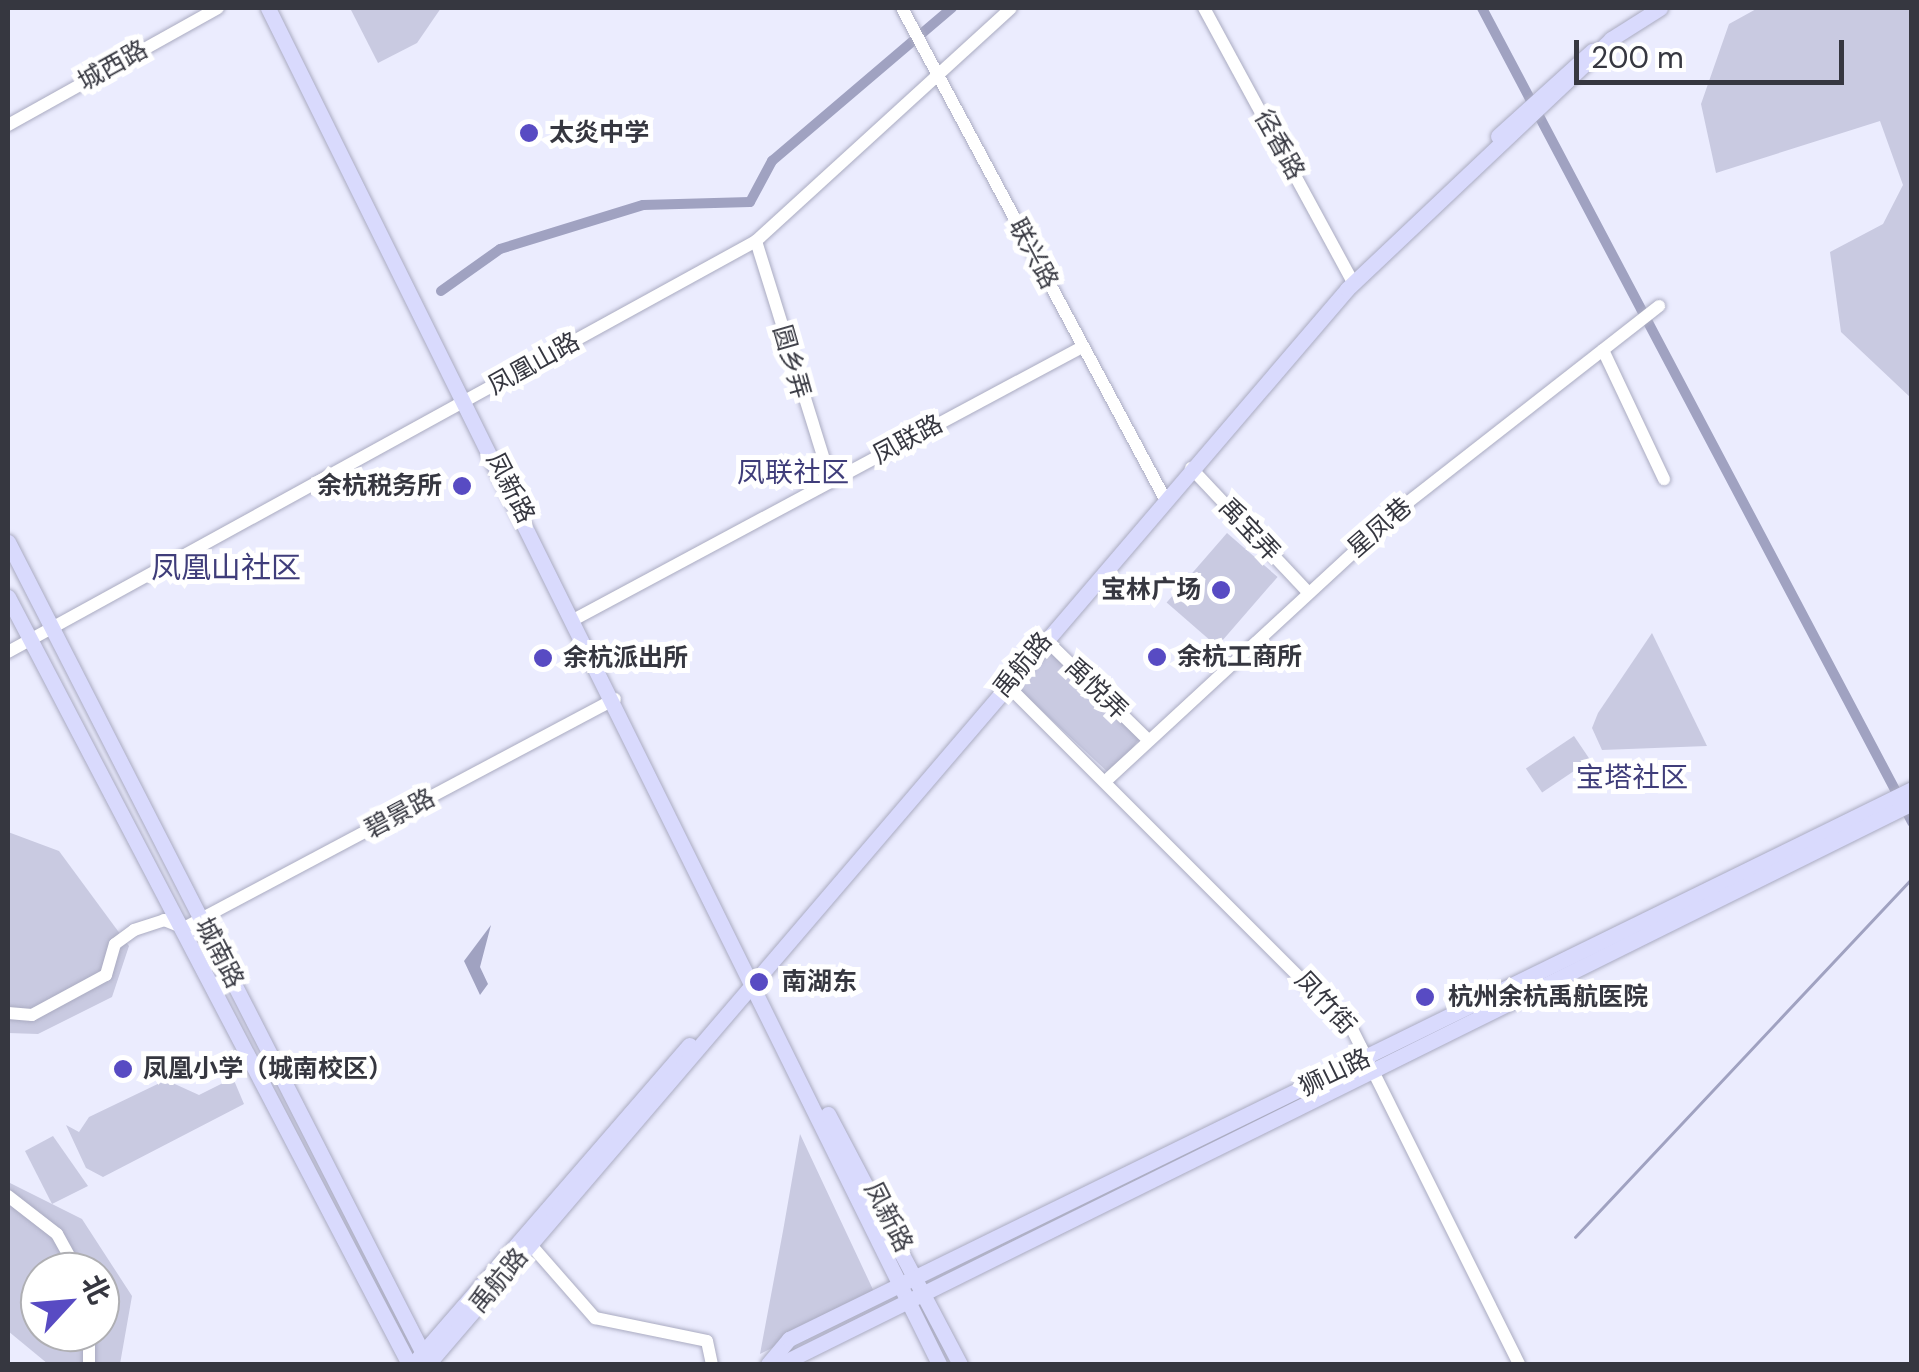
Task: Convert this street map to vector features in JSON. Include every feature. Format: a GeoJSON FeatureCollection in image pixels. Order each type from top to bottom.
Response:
{"type":"FeatureCollection","features":[{"type":"Feature","properties":{"kind":"main road","name":"凤新路"},"geometry":{"type":"LineString","coordinates":[[268,8],[753,974],[939,1364]]}},
{"type":"Feature","properties":{"kind":"main road","name":"禹航路"},"geometry":{"type":"LineString","coordinates":[[1551,93],[1646,8]]}},
{"type":"Feature","properties":{"kind":"main road","name":"禹航路"},"geometry":{"type":"LineString","coordinates":[[422,1363],[1352,279],[1611,39],[1660,8]]}},
{"type":"Feature","properties":{"kind":"main road","name":"禹航路"},"geometry":{"type":"LineString","coordinates":[[753,974],[1007,684],[1352,279]]}},
{"type":"Feature","properties":{"kind":"main road","name":"城南路"},"geometry":{"type":"LineString","coordinates":[[8,542],[202,919],[422,1363]]}},
{"type":"Feature","properties":{"kind":"main road","name":"城南路"},"geometry":{"type":"LineString","coordinates":[[8,598],[422,1363]]}},
{"type":"Feature","properties":{"kind":"main road","name":"狮山路"},"geometry":{"type":"LineString","coordinates":[[781,1364],[920,1283],[1883,810],[1912,789]]}},
{"type":"Feature","properties":{"kind":"main road","name":"狮山路"},"geometry":{"type":"LineString","coordinates":[[1883,810],[1912,803]]}},
{"type":"Feature","properties":{"kind":"main road","name":"凤新路"},"geometry":{"type":"LineString","coordinates":[[753,974],[960,1364]]}},
{"type":"Feature","properties":{"kind":"main road","name":"狮山路"},"geometry":{"type":"LineString","coordinates":[[768,1364],[789,1339],[904,1292]]}},
{"type":"Feature","properties":{"kind":"street","name":"城西路"},"geometry":{"type":"LineString","coordinates":[[12,122],[218,8]]}},
{"type":"Feature","properties":{"kind":"street","name":"凤凰山路"},"geometry":{"type":"LineString","coordinates":[[8,652],[756,241],[1012,8]]}},
{"type":"Feature","properties":{"kind":"street","name":"径香路"},"geometry":{"type":"LineString","coordinates":[[1204,8],[1352,279]]}},
{"type":"Feature","properties":{"kind":"street","name":"联兴路"},"geometry":{"type":"LineString","coordinates":[[906,14],[1164,496]]}},
{"type":"Feature","properties":{"kind":"street","name":"圆乡弄"},"geometry":{"type":"LineString","coordinates":[[756,241],[831,482]]}},
{"type":"Feature","properties":{"kind":"street","name":"星凤巷"},"geometry":{"type":"LineString","coordinates":[[1109,773],[1308,592],[1659,306]]}},
{"type":"Feature","properties":{"kind":"street","name":"凤联路"},"geometry":{"type":"LineString","coordinates":[[575,619],[1082,347]]}},
{"type":"Feature","properties":{"kind":"street"},"geometry":{"type":"LineString","coordinates":[[1604,350],[1664,480]]}},
{"type":"Feature","properties":{"kind":"street","name":"禹宝弄"},"geometry":{"type":"LineString","coordinates":[[1191,468],[1308,592]]}},
{"type":"Feature","properties":{"kind":"street","name":"禹悦弄"},"geometry":{"type":"LineString","coordinates":[[1045,639],[1146,738]]}},
{"type":"Feature","properties":{"kind":"street","name":"凤竹街"},"geometry":{"type":"LineString","coordinates":[[1007,684],[1109,773],[1373,1062],[1513,1362]]}},
{"type":"Feature","properties":{"kind":"street","name":"碧景路"},"geometry":{"type":"LineString","coordinates":[[184,928],[615,699]]}},
{"type":"Feature","properties":{"kind":"street"},"geometry":{"type":"LineString","coordinates":[[8,1013],[32,1015],[106,976],[115,944],[134,930],[164,920],[184,928]]}},
{"type":"Feature","properties":{"kind":"street"},"geometry":{"type":"LineString","coordinates":[[8,1196],[57,1234],[67,1252]]}},
{"type":"Feature","properties":{"kind":"street"},"geometry":{"type":"LineString","coordinates":[[526,1239],[596,1318],[707,1341],[712,1364]]}},
{"type":"Feature","properties":{"kind":"shaded area"},"geometry":{"type":"Polygon","coordinates":[[[350,8],[441,8],[417,43],[378,63],[350,8]]]}},
{"type":"Feature","properties":{"kind":"shaded area"},"geometry":{"type":"Polygon","coordinates":[[[1758,8],[1911,8],[1911,398],[1841,332],[1830,252],[1883,224],[1903,185],[1880,121],[1716,173],[1701,104],[1729,24],[1758,8]]]}},
{"type":"Feature","properties":{"kind":"shaded area","name":"宝林广场"},"geometry":{"type":"Polygon","coordinates":[[[1227,533],[1278,577],[1217,646],[1167,602],[1227,533]]]}},
{"type":"Feature","properties":{"kind":"shaded area"},"geometry":{"type":"Polygon","coordinates":[[[1652,633],[1707,746],[1602,750],[1592,728],[1598,713],[1652,633]]]}},
{"type":"Feature","properties":{"kind":"shaded area"},"geometry":{"type":"Polygon","coordinates":[[[1045,644],[1139,739],[1112,776],[1013,684],[1045,644]]]}},
{"type":"Feature","properties":{"kind":"shaded area"},"geometry":{"type":"Polygon","coordinates":[[[1574,736],[1590,760],[1542,792],[1526,768],[1574,736]]]}},
{"type":"Feature","properties":{"kind":"shaded area"},"geometry":{"type":"Polygon","coordinates":[[[8,832],[59,851],[129,946],[112,997],[38,1034],[8,1033],[8,832]]]}},
{"type":"Feature","properties":{"kind":"shaded area"},"geometry":{"type":"Polygon","coordinates":[[[491,925],[480,967],[488,984],[480,995],[464,961],[491,925]]]}},
{"type":"Feature","properties":{"kind":"shaded area"},"geometry":{"type":"Polygon","coordinates":[[[233,1078],[244,1104],[103,1177],[86,1168],[66,1125],[79,1132],[89,1117],[166,1080],[199,1095],[233,1078]]]}},
{"type":"Feature","properties":{"kind":"shaded area"},"geometry":{"type":"Polygon","coordinates":[[[800,1134],[876,1296],[760,1354],[783,1231],[800,1134]]]}},
{"type":"Feature","properties":{"kind":"shaded area"},"geometry":{"type":"Polygon","coordinates":[[[53,1136],[88,1186],[52,1204],[25,1151],[53,1136]]]}},
{"type":"Feature","properties":{"kind":"shaded area"},"geometry":{"type":"Polygon","coordinates":[[[8,1182],[82,1219],[103,1252],[20,1252],[20,1341],[8,1331],[8,1182]]]}},
{"type":"Feature","properties":{"kind":"shaded area"},"geometry":{"type":"Polygon","coordinates":[[[120,1278],[132,1296],[120,1364],[48,1364],[33,1352],[120,1352],[120,1278]]]}},
{"type":"Feature","properties":{"kind":"waterway"},"geometry":{"type":"LineString","coordinates":[[441,291],[500,249],[643,205],[750,202],[772,161],[952,8]]}},
{"type":"Feature","properties":{"kind":"waterway"},"geometry":{"type":"LineString","coordinates":[[1482,8],[1912,822]]}},
{"type":"Feature","properties":{"kind":"waterway"},"geometry":{"type":"LineString","coordinates":[[1575,1237],[1912,878]]}},
{"type":"Feature","properties":{"kind":"place","name":"太炎中学"},"geometry":{"type":"Point","coordinates":[529,133]}},
{"type":"Feature","properties":{"kind":"place","name":"余杭税务所"},"geometry":{"type":"Point","coordinates":[462,486]}},
{"type":"Feature","properties":{"kind":"place","name":"宝林广场"},"geometry":{"type":"Point","coordinates":[1221,590]}},
{"type":"Feature","properties":{"kind":"place","name":"余杭工商所"},"geometry":{"type":"Point","coordinates":[1157,657]}},
{"type":"Feature","properties":{"kind":"place","name":"余杭派出所"},"geometry":{"type":"Point","coordinates":[543,658]}},
{"type":"Feature","properties":{"kind":"place","name":"南湖东"},"geometry":{"type":"Point","coordinates":[759,982]}},
{"type":"Feature","properties":{"kind":"place","name":"杭州余杭禹航医院"},"geometry":{"type":"Point","coordinates":[1425,997]}},
{"type":"Feature","properties":{"kind":"place","name":"凤凰小学（城南校区）"},"geometry":{"type":"Point","coordinates":[123,1069]}},
{"type":"Feature","properties":{"kind":"district","name":"凤联社区"},"geometry":{"type":"Point","coordinates":[793,473]}},
{"type":"Feature","properties":{"kind":"district","name":"凤凰山社区"},"geometry":{"type":"Point","coordinates":[226,568]}},
{"type":"Feature","properties":{"kind":"district","name":"宝塔社区"},"geometry":{"type":"Point","coordinates":[1632,778]}}]}
